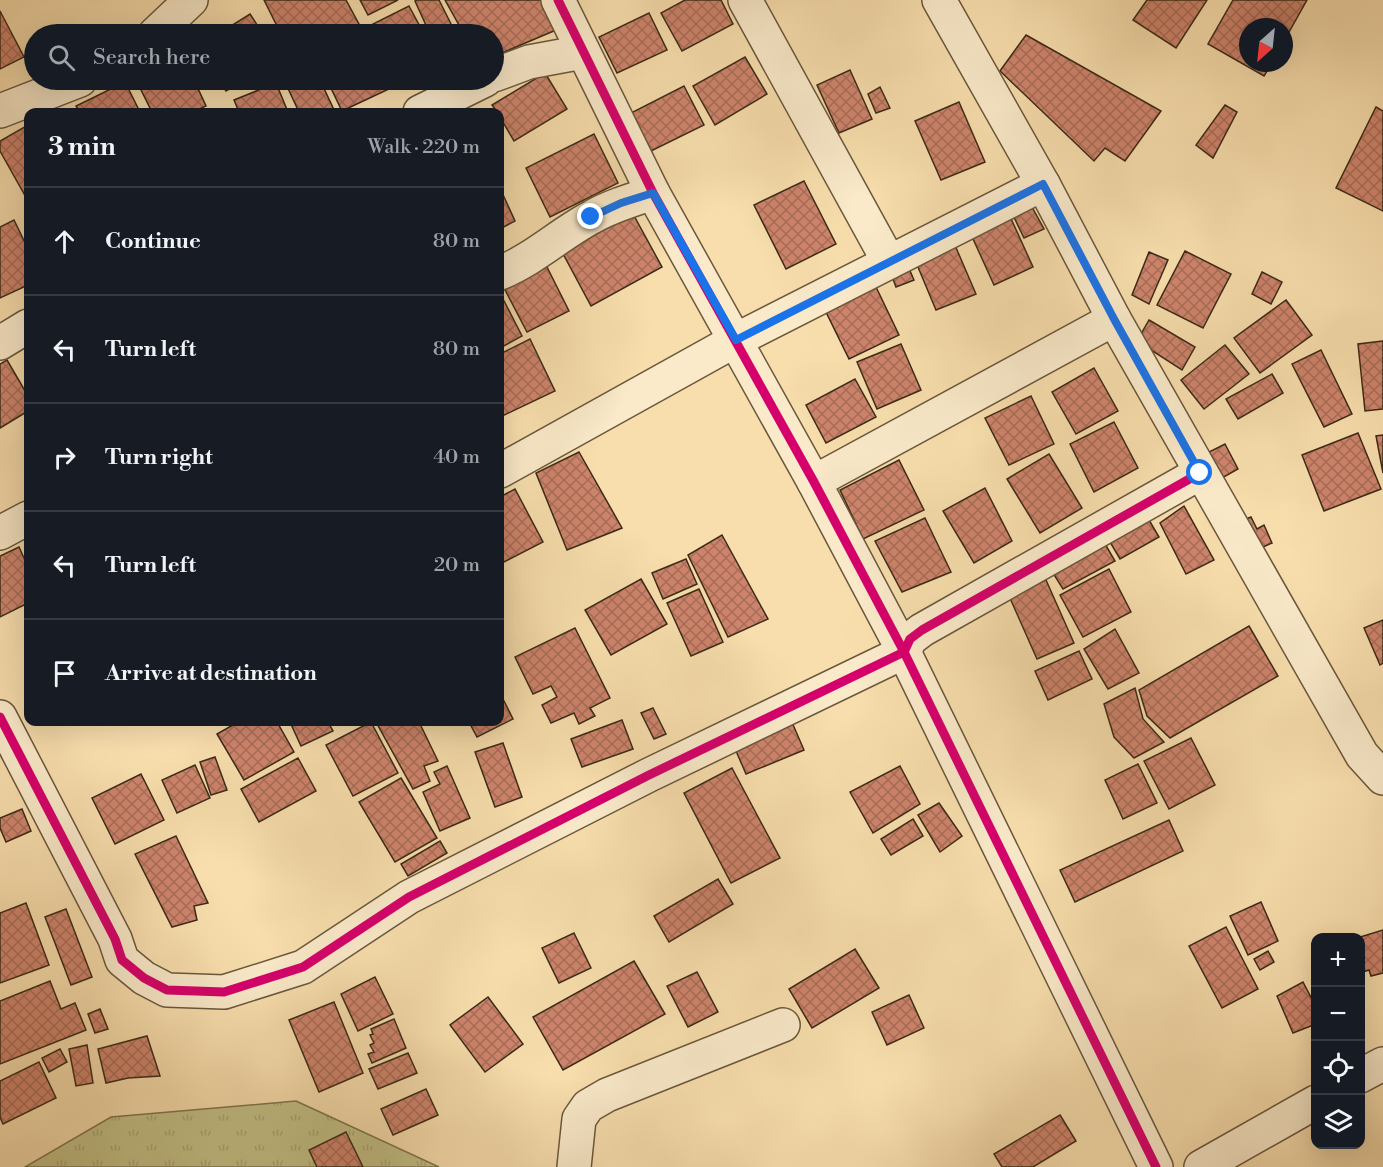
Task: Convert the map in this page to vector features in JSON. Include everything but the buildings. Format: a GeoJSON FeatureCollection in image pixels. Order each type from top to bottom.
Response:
{"type":"FeatureCollection","features":[{"type":"Feature","properties":{"kind":"street"},"geometry":{"type":"LineString","coordinates":[[166,24],[191,0]]}},
{"type":"Feature","properties":{"kind":"street"},"geometry":{"type":"LineString","coordinates":[[558,0],[653,193],[814,482],[904,652],[1156,1167]]}},
{"type":"Feature","properties":{"kind":"street"},"geometry":{"type":"LineString","coordinates":[[745,0],[889,262]]}},
{"type":"Feature","properties":{"kind":"street"},"geometry":{"type":"LineString","coordinates":[[939,0],[1043,184],[1114,319],[1200,473],[1362,755],[1383,778]]}},
{"type":"Feature","properties":{"kind":"street"},"geometry":{"type":"LineString","coordinates":[[504,72],[529,63],[583,52]]}},
{"type":"Feature","properties":{"kind":"street"},"geometry":{"type":"LineString","coordinates":[[0,111],[54,90]]}},
{"type":"Feature","properties":{"kind":"street"},"geometry":{"type":"LineString","coordinates":[[428,108],[465,90]]}},
{"type":"Feature","properties":{"kind":"street"},"geometry":{"type":"LineString","coordinates":[[504,469],[736,340],[1043,184]]}},
{"type":"Feature","properties":{"kind":"street"},"geometry":{"type":"LineString","coordinates":[[504,271],[539,252],[591,217],[621,203],[653,193]]}},
{"type":"Feature","properties":{"kind":"street"},"geometry":{"type":"LineString","coordinates":[[814,482],[1114,319]]}},
{"type":"Feature","properties":{"kind":"street"},"geometry":{"type":"LineString","coordinates":[[0,343],[24,328]]}},
{"type":"Feature","properties":{"kind":"street"},"geometry":{"type":"LineString","coordinates":[[12,723],[115,939],[122,960],[144,978],[167,990],[224,992],[303,967],[409,897],[648,775],[904,652],[910,639],[922,630],[1200,473]]}},
{"type":"Feature","properties":{"kind":"street"},"geometry":{"type":"LineString","coordinates":[[0,533],[24,520]]}},
{"type":"Feature","properties":{"kind":"street"},"geometry":{"type":"LineString","coordinates":[[574,1167],[579,1119],[588,1106],[607,1095],[783,1025]]}},
{"type":"Feature","properties":{"kind":"street"},"geometry":{"type":"LineString","coordinates":[[1365,1073],[1383,1064]]}},
{"type":"Feature","properties":{"kind":"street"},"geometry":{"type":"LineString","coordinates":[[1201,1167],[1311,1105]]}},
{"type":"Feature","properties":{"kind":"green space"},"geometry":{"type":"Polygon","coordinates":[[[296,1101],[439,1167],[25,1167],[111,1117],[296,1101]]]}},
{"type":"Feature","properties":{"kind":"cycle path"},"geometry":{"type":"LineString","coordinates":[[558,0],[653,193],[814,482],[904,652],[1156,1167]]}},
{"type":"Feature","properties":{"kind":"cycle path"},"geometry":{"type":"LineString","coordinates":[[0,717],[115,939],[122,960],[144,978],[167,990],[224,992],[303,967],[409,897],[649,775],[904,652],[910,639],[922,630],[1200,473]]}},
{"type":"Feature","properties":{"kind":"route"},"geometry":{"type":"LineString","coordinates":[[591,217],[621,203],[653,193],[736,340],[1043,184],[1114,319],[1200,473]]}}]}
